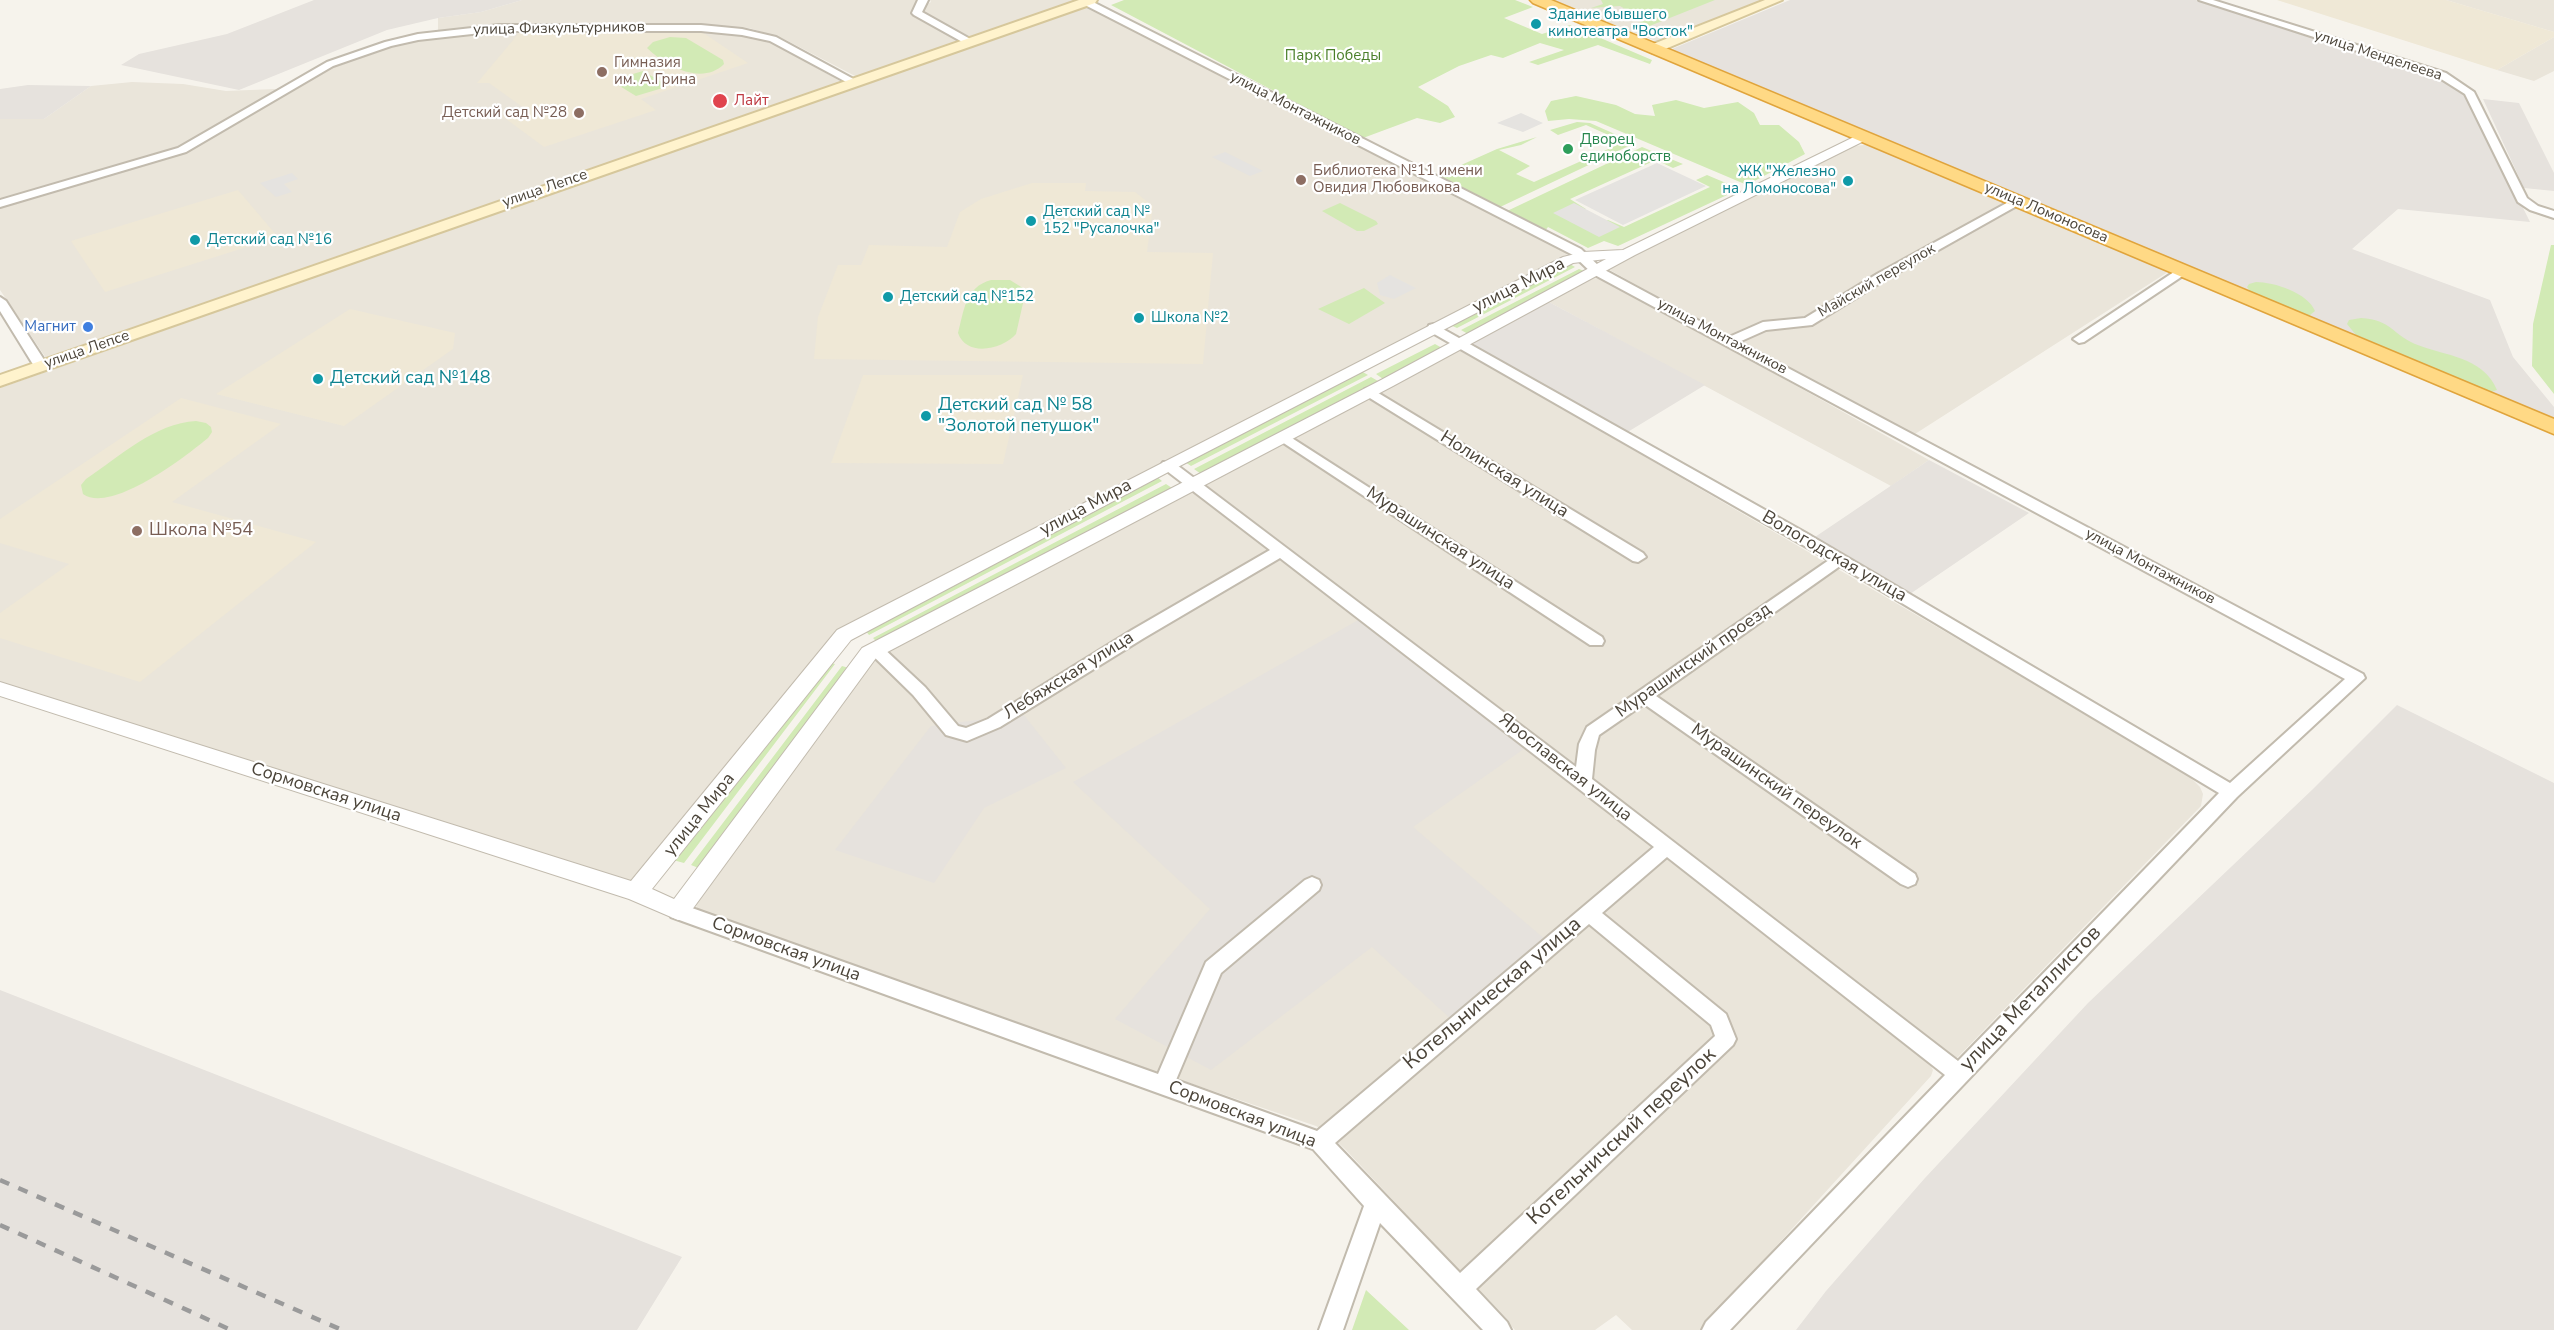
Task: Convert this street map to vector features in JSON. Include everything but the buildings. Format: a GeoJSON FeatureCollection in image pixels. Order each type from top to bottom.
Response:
{"type":"FeatureCollection","features":[{"type":"Feature","properties":{"kind":"highway","name":"улица Ломоносова"},"geometry":{"type":"LineString","coordinates":[[1538,0],[2554,427]]}},
{"type":"Feature","properties":{"kind":"main road"},"geometry":{"type":"LineString","coordinates":[[1653,49],[1776,0]]}},
{"type":"Feature","properties":{"kind":"main road","name":"улица Лепсе"},"geometry":{"type":"LineString","coordinates":[[0,381],[1089,1]]}},
{"type":"Feature","properties":{"kind":"street"},"geometry":{"type":"LineString","coordinates":[[923,0],[917,14],[969,42]]}},
{"type":"Feature","properties":{"kind":"street","name":"улица Менделеева"},"geometry":{"type":"LineString","coordinates":[[2204,0],[2442,75],[2458,84],[2469,92],[2522,200],[2534,208],[2554,214]]}},
{"type":"Feature","properties":{"kind":"street","name":"улица Монтажников"},"geometry":{"type":"LineString","coordinates":[[1089,1],[1583,256],[1597,270],[2357,678]]}},
{"type":"Feature","properties":{"kind":"street","name":"улица Физкультурников"},"geometry":{"type":"LineString","coordinates":[[0,204],[182,150],[330,64],[388,44],[418,37],[499,28],[701,28],[742,32],[773,39],[854,82]]}},
{"type":"Feature","properties":{"kind":"street","name":"улица Мира"},"geometry":{"type":"LineString","coordinates":[[678,911],[869,653],[1370,392],[1630,252],[1862,137]]}},
{"type":"Feature","properties":{"kind":"street","name":"Майский переулок"},"geometry":{"type":"LineString","coordinates":[[1730,341],[1763,326],[1808,322],[1887,273],[2018,201]]}},
{"type":"Feature","properties":{"kind":"street","name":"улица Мира"},"geometry":{"type":"LineString","coordinates":[[636,892],[844,635],[1168,465],[1568,260],[1583,256],[1630,252]]}},
{"type":"Feature","properties":{"kind":"street"},"geometry":{"type":"LineString","coordinates":[[2079,339],[2183,270]]}},
{"type":"Feature","properties":{"kind":"street"},"geometry":{"type":"LineString","coordinates":[[0,301],[42,366]]}},
{"type":"Feature","properties":{"kind":"street","name":"Вологодская улица"},"geometry":{"type":"LineString","coordinates":[[1434,328],[1839,560],[2231,792]]}},
{"type":"Feature","properties":{"kind":"street","name":"Нолинская улица"},"geometry":{"type":"LineString","coordinates":[[1370,392],[1638,557]]}},
{"type":"Feature","properties":{"kind":"street","name":"Мурашинская улица"},"geometry":{"type":"LineString","coordinates":[[1284,437],[1596,641]]}},
{"type":"Feature","properties":{"kind":"street","name":"Ярославская улица"},"geometry":{"type":"LineString","coordinates":[[1168,465],[1583,782],[1959,1074]]}},
{"type":"Feature","properties":{"kind":"street","name":"Лебяжская улица"},"geometry":{"type":"LineString","coordinates":[[875,650],[919,691],[952,731],[968,735],[993,723],[1138,633],[1281,551]]}},
{"type":"Feature","properties":{"kind":"street","name":"Мурашинский проезд"},"geometry":{"type":"LineString","coordinates":[[1583,782],[1586,771],[1586,743],[1593,731],[1839,560]]}},
{"type":"Feature","properties":{"kind":"street","name":"улица Металлистов"},"geometry":{"type":"LineString","coordinates":[[1714,1330],[2231,792],[2357,678]]}},
{"type":"Feature","properties":{"kind":"street","name":"Сормовская улица"},"geometry":{"type":"LineString","coordinates":[[0,689],[636,892],[678,911],[1320,1142],[1499,1330]]}},
{"type":"Feature","properties":{"kind":"street","name":"Мурашинский переулок"},"geometry":{"type":"LineString","coordinates":[[1644,696],[1908,879]]}},
{"type":"Feature","properties":{"kind":"street","name":"Котельническая улица"},"geometry":{"type":"LineString","coordinates":[[1320,1142],[1666,847]]}},
{"type":"Feature","properties":{"kind":"street"},"geometry":{"type":"LineString","coordinates":[[1163,1086],[1214,968],[1312,885]]}},
{"type":"Feature","properties":{"kind":"street","name":"Котельничский переулок"},"geometry":{"type":"LineString","coordinates":[[1459,1289],[1726,1039],[1719,1020],[1589,913]]}},
{"type":"Feature","properties":{"kind":"street"},"geometry":{"type":"LineString","coordinates":[[1331,1330],[1376,1203]]}},
{"type":"Feature","properties":{"kind":"shaded area"},"geometry":{"type":"Polygon","coordinates":[[[314,0],[522,0],[481,12],[438,18],[387,30],[239,90],[121,65],[139,54],[227,34],[314,0]]]}},
{"type":"Feature","properties":{"kind":"shaded area"},"geometry":{"type":"Polygon","coordinates":[[[522,0],[919,0],[915,8],[919,20],[963,41],[857,77],[782,38],[749,28],[695,24],[492,26],[438,32],[438,18],[481,12],[522,0]]]}},
{"type":"Feature","properties":{"kind":"shaded area"},"geometry":{"type":"Polygon","coordinates":[[[930,0],[1081,0],[973,38],[920,11],[919,9],[931,2],[930,0]]]}},
{"type":"Feature","properties":{"kind":"shaded area"},"geometry":{"type":"Polygon","coordinates":[[[1551,0],[1769,0],[1658,42],[1551,0]]]}},
{"type":"Feature","properties":{"kind":"shaded area"},"geometry":{"type":"Polygon","coordinates":[[[1790,0],[2196,0],[2436,73],[2465,91],[2530,222],[2398,209],[2352,249],[2490,300],[2513,357],[2554,407],[2554,418],[1672,49],[1790,0]]]}},
{"type":"Feature","properties":{"kind":"shaded area"},"geometry":{"type":"Polygon","coordinates":[[[2277,0],[2446,0],[2554,32],[2554,37],[2497,70],[2277,0]]]}},
{"type":"Feature","properties":{"kind":"shaded area"},"geometry":{"type":"Polygon","coordinates":[[[2446,0],[2554,0],[2554,32],[2446,0]]]}},
{"type":"Feature","properties":{"kind":"shaded area"},"geometry":{"type":"Polygon","coordinates":[[[1083,7],[1093,8],[1568,254],[841,632],[640,880],[625,884],[0,682],[0,388],[1083,7]]]}},
{"type":"Feature","properties":{"kind":"shaded area"},"geometry":{"type":"Polygon","coordinates":[[[696,29],[741,34],[775,44],[842,82],[46,358],[0,290],[0,206],[181,152],[330,67],[384,47],[482,30],[696,29]]]}},
{"type":"Feature","properties":{"kind":"shaded area","name":"Гимназия им. А.Грина"},"geometry":{"type":"Polygon","coordinates":[[[702,32],[748,63],[641,99],[656,110],[544,147],[502,116],[524,108],[489,83],[477,83],[519,33],[702,32]]]}},
{"type":"Feature","properties":{"kind":"shaded area"},"geometry":{"type":"Polygon","coordinates":[[[2554,37],[2554,71],[2534,81],[2497,70],[2554,37]]]}},
{"type":"Feature","properties":{"kind":"shaded area"},"geometry":{"type":"Polygon","coordinates":[[[132,82],[183,84],[226,91],[275,89],[277,91],[173,149],[0,200],[0,119],[44,119],[91,86],[132,82]]]}},
{"type":"Feature","properties":{"kind":"shaded area"},"geometry":{"type":"Polygon","coordinates":[[[28,85],[91,86],[44,119],[0,119],[0,89],[28,85]]]}},
{"type":"Feature","properties":{"kind":"shaded area"},"geometry":{"type":"Polygon","coordinates":[[[2483,99],[2519,103],[2554,173],[2554,191],[2524,188],[2483,99]]]}},
{"type":"Feature","properties":{"kind":"shaded area"},"geometry":{"type":"Polygon","coordinates":[[[1521,113],[1543,123],[1523,132],[1497,123],[1521,113]]]}},
{"type":"Feature","properties":{"kind":"shaded area"},"geometry":{"type":"Polygon","coordinates":[[[1873,145],[2171,270],[1915,434],[1742,345],[1610,270],[1618,262],[1854,146],[1873,145]]]}},
{"type":"Feature","properties":{"kind":"shaded area"},"geometry":{"type":"Polygon","coordinates":[[[1225,152],[1263,171],[1250,176],[1212,157],[1225,152]]]}},
{"type":"Feature","properties":{"kind":"shaded area"},"geometry":{"type":"Polygon","coordinates":[[[1657,163],[1706,186],[1623,225],[1575,200],[1657,163]]]}},
{"type":"Feature","properties":{"kind":"shaded area"},"geometry":{"type":"Polygon","coordinates":[[[292,173],[298,179],[284,184],[292,192],[276,197],[260,183],[292,173]]]}},
{"type":"Feature","properties":{"kind":"shaded area"},"geometry":{"type":"Polygon","coordinates":[[[1032,183],[1086,183],[1085,191],[1135,192],[1153,206],[1147,252],[1213,253],[1203,364],[814,359],[818,317],[838,265],[861,265],[869,245],[947,247],[960,212],[981,199],[1032,183]]]}},
{"type":"Feature","properties":{"kind":"shaded area"},"geometry":{"type":"Polygon","coordinates":[[[238,190],[278,237],[105,292],[71,241],[238,190]]]}},
{"type":"Feature","properties":{"kind":"shaded area"},"geometry":{"type":"Polygon","coordinates":[[[1574,203],[1620,227],[1599,237],[1553,213],[1574,203]]]}},
{"type":"Feature","properties":{"kind":"shaded area"},"geometry":{"type":"Polygon","coordinates":[[[1390,275],[1416,288],[1394,299],[1380,295],[1377,283],[1390,275]]]}},
{"type":"Feature","properties":{"kind":"shaded area"},"geometry":{"type":"Polygon","coordinates":[[[1594,278],[1607,280],[1929,460],[1891,486],[1547,301],[1594,278]]]}},
{"type":"Feature","properties":{"kind":"shaded area"},"geometry":{"type":"Polygon","coordinates":[[[1547,301],[1705,385],[1626,433],[1473,342],[1547,301]]]}},
{"type":"Feature","properties":{"kind":"shaded area"},"geometry":{"type":"Polygon","coordinates":[[[350,309],[455,333],[453,349],[344,426],[216,394],[350,309]]]}},
{"type":"Feature","properties":{"kind":"shaded area"},"geometry":{"type":"Polygon","coordinates":[[[1458,350],[1467,353],[2184,771],[2200,787],[2203,794],[2201,806],[1956,1059],[1206,487],[1205,484],[1458,350]]]}},
{"type":"Feature","properties":{"kind":"shaded area"},"geometry":{"type":"Polygon","coordinates":[[[863,375],[1023,375],[1003,464],[831,463],[863,375]]]}},
{"type":"Feature","properties":{"kind":"shaded area","name":"Школа №54"},"geometry":{"type":"Polygon","coordinates":[[[181,398],[281,424],[172,502],[316,542],[140,682],[0,638],[0,613],[69,564],[0,543],[0,519],[181,398]]]}},
{"type":"Feature","properties":{"kind":"shaded area"},"geometry":{"type":"Polygon","coordinates":[[[1929,460],[2029,513],[1910,594],[1815,537],[1929,460]]]}},
{"type":"Feature","properties":{"kind":"shaded area"},"geometry":{"type":"Polygon","coordinates":[[[1184,492],[1197,493],[1528,746],[1929,1062],[1933,1070],[1931,1076],[1700,1330],[1632,1330],[1616,1315],[1595,1330],[1515,1330],[1346,1150],[1329,1134],[1316,1126],[704,918],[698,912],[696,905],[700,895],[858,679],[881,653],[1184,492]]]}},
{"type":"Feature","properties":{"kind":"shaded area"},"geometry":{"type":"Polygon","coordinates":[[[1360,619],[1528,746],[1413,827],[1553,946],[1452,1020],[1372,947],[1211,1070],[1115,1019],[1210,909],[1073,782],[1360,619]]]}},
{"type":"Feature","properties":{"kind":"shaded area"},"geometry":{"type":"Polygon","coordinates":[[[2397,705],[2554,783],[2554,1330],[1796,1330],[1826,1291],[1925,1178],[2088,1003],[2313,789],[2397,705]]]}},
{"type":"Feature","properties":{"kind":"shaded area"},"geometry":{"type":"Polygon","coordinates":[[[1023,714],[1066,768],[984,808],[934,883],[835,850],[931,726],[1023,714]]]}},
{"type":"Feature","properties":{"kind":"shaded area"},"geometry":{"type":"Polygon","coordinates":[[[0,990],[682,1257],[637,1330],[0,1330],[0,990]]]}},
{"type":"Feature","properties":{"kind":"green space","name":"Парк Победы"},"geometry":{"type":"Polygon","coordinates":[[[1124,0],[1515,0],[1533,7],[1504,18],[1542,34],[1570,25],[1652,60],[1650,64],[1598,45],[1538,65],[1529,62],[1564,50],[1540,43],[1503,58],[1491,55],[1459,66],[1418,87],[1448,106],[1455,117],[1440,123],[1417,118],[1363,138],[1111,5],[1124,0]]]}},
{"type":"Feature","properties":{"kind":"green space"},"geometry":{"type":"Polygon","coordinates":[[[1601,0],[1715,0],[1642,29],[1636,26],[1640,22],[1651,19],[1651,16],[1632,13],[1620,6],[1591,8],[1603,4],[1601,0]]]}},
{"type":"Feature","properties":{"kind":"green space"},"geometry":{"type":"Polygon","coordinates":[[[670,37],[686,38],[723,60],[724,64],[705,73],[684,71],[664,61],[647,48],[653,42],[670,37]]]}},
{"type":"Feature","properties":{"kind":"green space"},"geometry":{"type":"Polygon","coordinates":[[[643,71],[667,85],[666,87],[636,96],[613,82],[616,79],[643,71]]]}},
{"type":"Feature","properties":{"kind":"green space"},"geometry":{"type":"Polygon","coordinates":[[[1576,96],[1616,105],[1635,114],[1655,116],[1652,105],[1676,100],[1704,108],[1738,102],[1754,113],[1760,125],[1779,125],[1799,142],[1805,154],[1747,185],[1596,121],[1569,119],[1548,121],[1545,111],[1551,101],[1576,96]]]}},
{"type":"Feature","properties":{"kind":"green space"},"geometry":{"type":"Polygon","coordinates":[[[1577,122],[1590,123],[1635,143],[1498,208],[1432,178],[1497,149],[1537,137],[1521,145],[1499,150],[1530,166],[1516,174],[1534,182],[1624,142],[1586,125],[1558,135],[1550,130],[1577,122]]]}},
{"type":"Feature","properties":{"kind":"green space"},"geometry":{"type":"Polygon","coordinates":[[[1642,147],[1683,164],[1673,168],[1656,160],[1570,199],[1586,209],[1576,214],[1597,225],[1608,220],[1624,227],[1710,187],[1696,180],[1707,175],[1740,189],[1618,246],[1604,241],[1588,248],[1548,227],[1545,231],[1505,212],[1642,147]]]}},
{"type":"Feature","properties":{"kind":"green space"},"geometry":{"type":"Polygon","coordinates":[[[1340,203],[1378,224],[1364,231],[1357,231],[1322,211],[1340,203]]]}},
{"type":"Feature","properties":{"kind":"green space"},"geometry":{"type":"Polygon","coordinates":[[[2551,245],[2554,245],[2554,394],[2532,366],[2533,324],[2551,245]]]}},
{"type":"Feature","properties":{"kind":"green space"},"geometry":{"type":"Polygon","coordinates":[[[1568,263],[1575,267],[1457,328],[1450,325],[1568,263]]]}},
{"type":"Feature","properties":{"kind":"green space"},"geometry":{"type":"Polygon","coordinates":[[[1579,269],[1584,271],[1468,334],[1461,330],[1579,269]]]}},
{"type":"Feature","properties":{"kind":"green space"},"geometry":{"type":"Polygon","coordinates":[[[991,280],[1010,280],[1026,290],[1016,334],[1003,344],[994,347],[969,346],[958,333],[964,308],[976,288],[991,280]]]}},
{"type":"Feature","properties":{"kind":"green space"},"geometry":{"type":"Polygon","coordinates":[[[2256,282],[2290,290],[2305,299],[2315,311],[2310,315],[2304,315],[2250,291],[2247,287],[2249,284],[2256,282]]]}},
{"type":"Feature","properties":{"kind":"green space"},"geometry":{"type":"Polygon","coordinates":[[[1364,288],[1385,303],[1349,324],[1318,309],[1364,288]]]}},
{"type":"Feature","properties":{"kind":"green space"},"geometry":{"type":"Polygon","coordinates":[[[2361,318],[2386,324],[2415,344],[2473,364],[2491,379],[2497,390],[2491,392],[2356,335],[2347,324],[2349,320],[2361,318]]]}},
{"type":"Feature","properties":{"kind":"green space"},"geometry":{"type":"Polygon","coordinates":[[[1435,344],[1442,348],[1383,379],[1376,374],[1435,344]]]}},
{"type":"Feature","properties":{"kind":"green space"},"geometry":{"type":"Polygon","coordinates":[[[1361,371],[1368,375],[1191,466],[1185,462],[1361,371]]]}},
{"type":"Feature","properties":{"kind":"green space"},"geometry":{"type":"Polygon","coordinates":[[[1371,377],[1378,381],[1201,474],[1194,469],[1371,377]]]}},
{"type":"Feature","properties":{"kind":"green space"},"geometry":{"type":"Polygon","coordinates":[[[196,421],[206,423],[211,427],[212,432],[208,438],[166,469],[129,490],[111,496],[95,498],[83,494],[81,485],[86,479],[138,442],[166,428],[196,421]]]}},
{"type":"Feature","properties":{"kind":"green space"},"geometry":{"type":"Polygon","coordinates":[[[1156,476],[1162,481],[869,635],[865,630],[1156,476]]]}},
{"type":"Feature","properties":{"kind":"green space"},"geometry":{"type":"Polygon","coordinates":[[[1166,484],[1172,488],[878,643],[873,638],[1166,484]]]}},
{"type":"Feature","properties":{"kind":"green space"},"geometry":{"type":"Polygon","coordinates":[[[828,662],[835,664],[684,863],[673,860],[828,662]]]}},
{"type":"Feature","properties":{"kind":"green space"},"geometry":{"type":"Polygon","coordinates":[[[842,666],[852,669],[701,869],[691,865],[842,666]]]}},
{"type":"Feature","properties":{"kind":"green space"},"geometry":{"type":"Polygon","coordinates":[[[1366,1290],[1409,1330],[1352,1330],[1366,1290]]]}},
{"type":"Feature","properties":{"kind":"railway"},"geometry":{"type":"LineString","coordinates":[[0,1180],[342,1330]]}},
{"type":"Feature","properties":{"kind":"railway"},"geometry":{"type":"LineString","coordinates":[[0,1225],[231,1330]]}},
{"type":"Feature","properties":{"kind":"place","name":"Здание бывшего кинотеатра \"Восток\""},"geometry":{"type":"Point","coordinates":[1536,24]}},
{"type":"Feature","properties":{"kind":"place","name":"Гимназия им. А.Грина"},"geometry":{"type":"Point","coordinates":[602,72]}},
{"type":"Feature","properties":{"kind":"place","name":"Лайт"},"geometry":{"type":"Point","coordinates":[720,101]}},
{"type":"Feature","properties":{"kind":"place","name":"Детский сад №28"},"geometry":{"type":"Point","coordinates":[579,113]}},
{"type":"Feature","properties":{"kind":"place","name":"Дворец единоборств"},"geometry":{"type":"Point","coordinates":[1568,149]}},
{"type":"Feature","properties":{"kind":"place","name":"Библиотека №11 имени Овидия Любовикова"},"geometry":{"type":"Point","coordinates":[1301,180]}},
{"type":"Feature","properties":{"kind":"place","name":"ЖК \"Железно на Ломоносова\""},"geometry":{"type":"Point","coordinates":[1848,181]}},
{"type":"Feature","properties":{"kind":"place","name":"Детский сад № 152 \"Русалочка\""},"geometry":{"type":"Point","coordinates":[1031,221]}},
{"type":"Feature","properties":{"kind":"place","name":"Детский сад №16"},"geometry":{"type":"Point","coordinates":[195,240]}},
{"type":"Feature","properties":{"kind":"place","name":"Детский сад №152"},"geometry":{"type":"Point","coordinates":[888,297]}},
{"type":"Feature","properties":{"kind":"place","name":"Школа №2"},"geometry":{"type":"Point","coordinates":[1139,318]}},
{"type":"Feature","properties":{"kind":"place","name":"Магнит"},"geometry":{"type":"Point","coordinates":[88,327]}},
{"type":"Feature","properties":{"kind":"place","name":"Детский сад №148"},"geometry":{"type":"Point","coordinates":[318,379]}},
{"type":"Feature","properties":{"kind":"place","name":"Детский сад № 58 \"Золотой петушок\""},"geometry":{"type":"Point","coordinates":[926,416]}},
{"type":"Feature","properties":{"kind":"place","name":"Школа №54"},"geometry":{"type":"Point","coordinates":[137,531]}}]}
